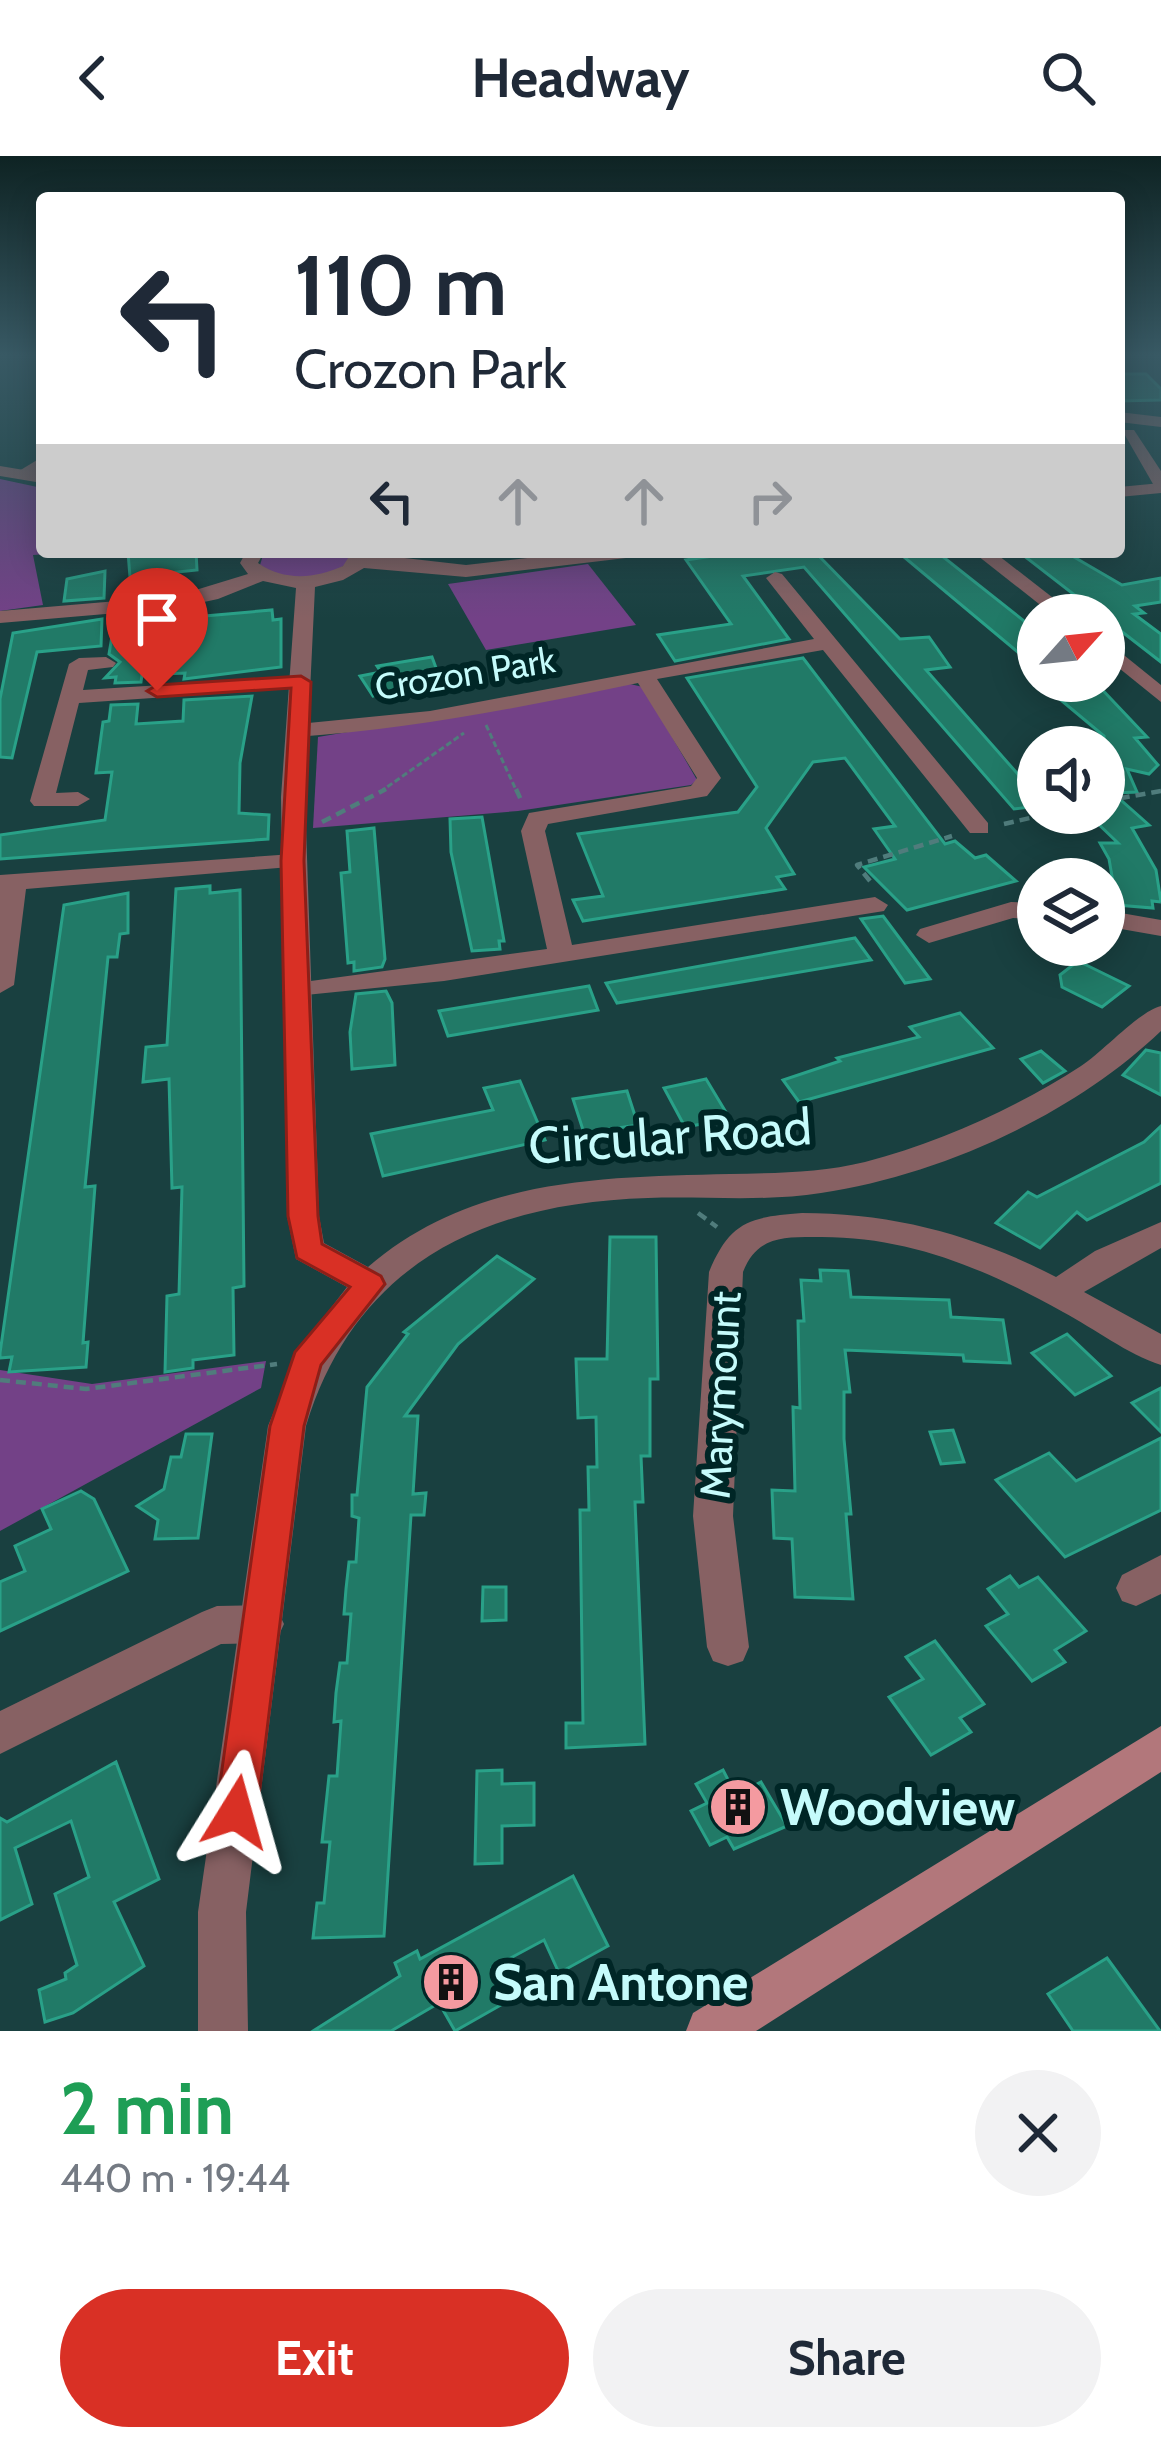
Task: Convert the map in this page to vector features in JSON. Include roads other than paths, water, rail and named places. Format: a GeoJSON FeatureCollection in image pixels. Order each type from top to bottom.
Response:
{"type":"FeatureCollection","features":[{"type":"Feature","properties":{"kind":"main road"},"geometry":{"type":"LineString","coordinates":[[711,2031],[1161,1747]]}},
{"type":"Feature","properties":{"kind":"street"},"geometry":{"type":"LineString","coordinates":[[1125,491],[1161,486],[1136,444]]}},
{"type":"Feature","properties":{"kind":"street"},"geometry":{"type":"LineString","coordinates":[[22,474],[36,466]]}},
{"type":"Feature","properties":{"kind":"street"},"geometry":{"type":"LineString","coordinates":[[0,471],[36,477]]}},
{"type":"Feature","properties":{"kind":"street"},"geometry":{"type":"LineString","coordinates":[[252,558],[250,563],[261,574],[306,581],[341,575],[360,558]]}},
{"type":"Feature","properties":{"kind":"street"},"geometry":{"type":"LineString","coordinates":[[366,558],[434,571],[503,569],[583,558]]}},
{"type":"Feature","properties":{"kind":"street"},"geometry":{"type":"LineString","coordinates":[[990,558],[1037,594]]}},
{"type":"Feature","properties":{"kind":"street"},"geometry":{"type":"LineString","coordinates":[[0,617],[199,598],[250,583],[261,574]]}},
{"type":"Feature","properties":{"kind":"street"},"geometry":{"type":"LineString","coordinates":[[776,578],[979,828]]}},
{"type":"Feature","properties":{"kind":"street"},"geometry":{"type":"LineString","coordinates":[[306,581],[293,861],[308,1250],[370,1284]]}},
{"type":"Feature","properties":{"kind":"street","name":"Crozon Park"},"geometry":{"type":"LineString","coordinates":[[296,730],[480,712],[590,690],[691,661],[828,643]]}},
{"type":"Feature","properties":{"kind":"street"},"geometry":{"type":"LineString","coordinates":[[78,799],[42,801],[79,664],[106,663]]}},
{"type":"Feature","properties":{"kind":"street"},"geometry":{"type":"LineString","coordinates":[[1125,664],[1161,696]]}},
{"type":"Feature","properties":{"kind":"street"},"geometry":{"type":"LineString","coordinates":[[561,953],[533,831],[538,818],[679,796],[700,790],[710,778],[643,674]]}},
{"type":"Feature","properties":{"kind":"street"},"geometry":{"type":"LineString","coordinates":[[70,697],[301,682]]}},
{"type":"Feature","properties":{"kind":"street"},"geometry":{"type":"LineString","coordinates":[[0,986],[7,883],[293,861]]}},
{"type":"Feature","properties":{"kind":"street"},"geometry":{"type":"LineString","coordinates":[[296,991],[874,904]]}},
{"type":"Feature","properties":{"kind":"street"},"geometry":{"type":"LineString","coordinates":[[929,934],[1017,910]]}},
{"type":"Feature","properties":{"kind":"street"},"geometry":{"type":"LineString","coordinates":[[1125,922],[1161,928]]}},
{"type":"Feature","properties":{"kind":"street","name":"Circular Road"},"geometry":{"type":"LineString","coordinates":[[223,2031],[222,1912],[287,1426],[306,1360],[370,1284],[443,1228],[495,1204],[545,1192],[818,1183],[893,1167],[1076,1082],[1161,1015]]}},
{"type":"Feature","properties":{"kind":"street","name":"Marymount"},"geometry":{"type":"LineString","coordinates":[[728,1647],[712,1516],[726,1272],[737,1241],[753,1231],[790,1227],[888,1226],[949,1242],[1057,1293],[1161,1351]]}},
{"type":"Feature","properties":{"kind":"street"},"geometry":{"type":"LineString","coordinates":[[1057,1293],[1161,1234]]}},
{"type":"Feature","properties":{"kind":"street"},"geometry":{"type":"LineString","coordinates":[[0,1733],[217,1625],[263,1624]]}},
{"type":"Feature","properties":{"kind":"place","name":"Woodview"},"geometry":{"type":"Point","coordinates":[738,1807]}},
{"type":"Feature","properties":{"kind":"place","name":"San Antone"},"geometry":{"type":"Point","coordinates":[451,1982]}}]}
